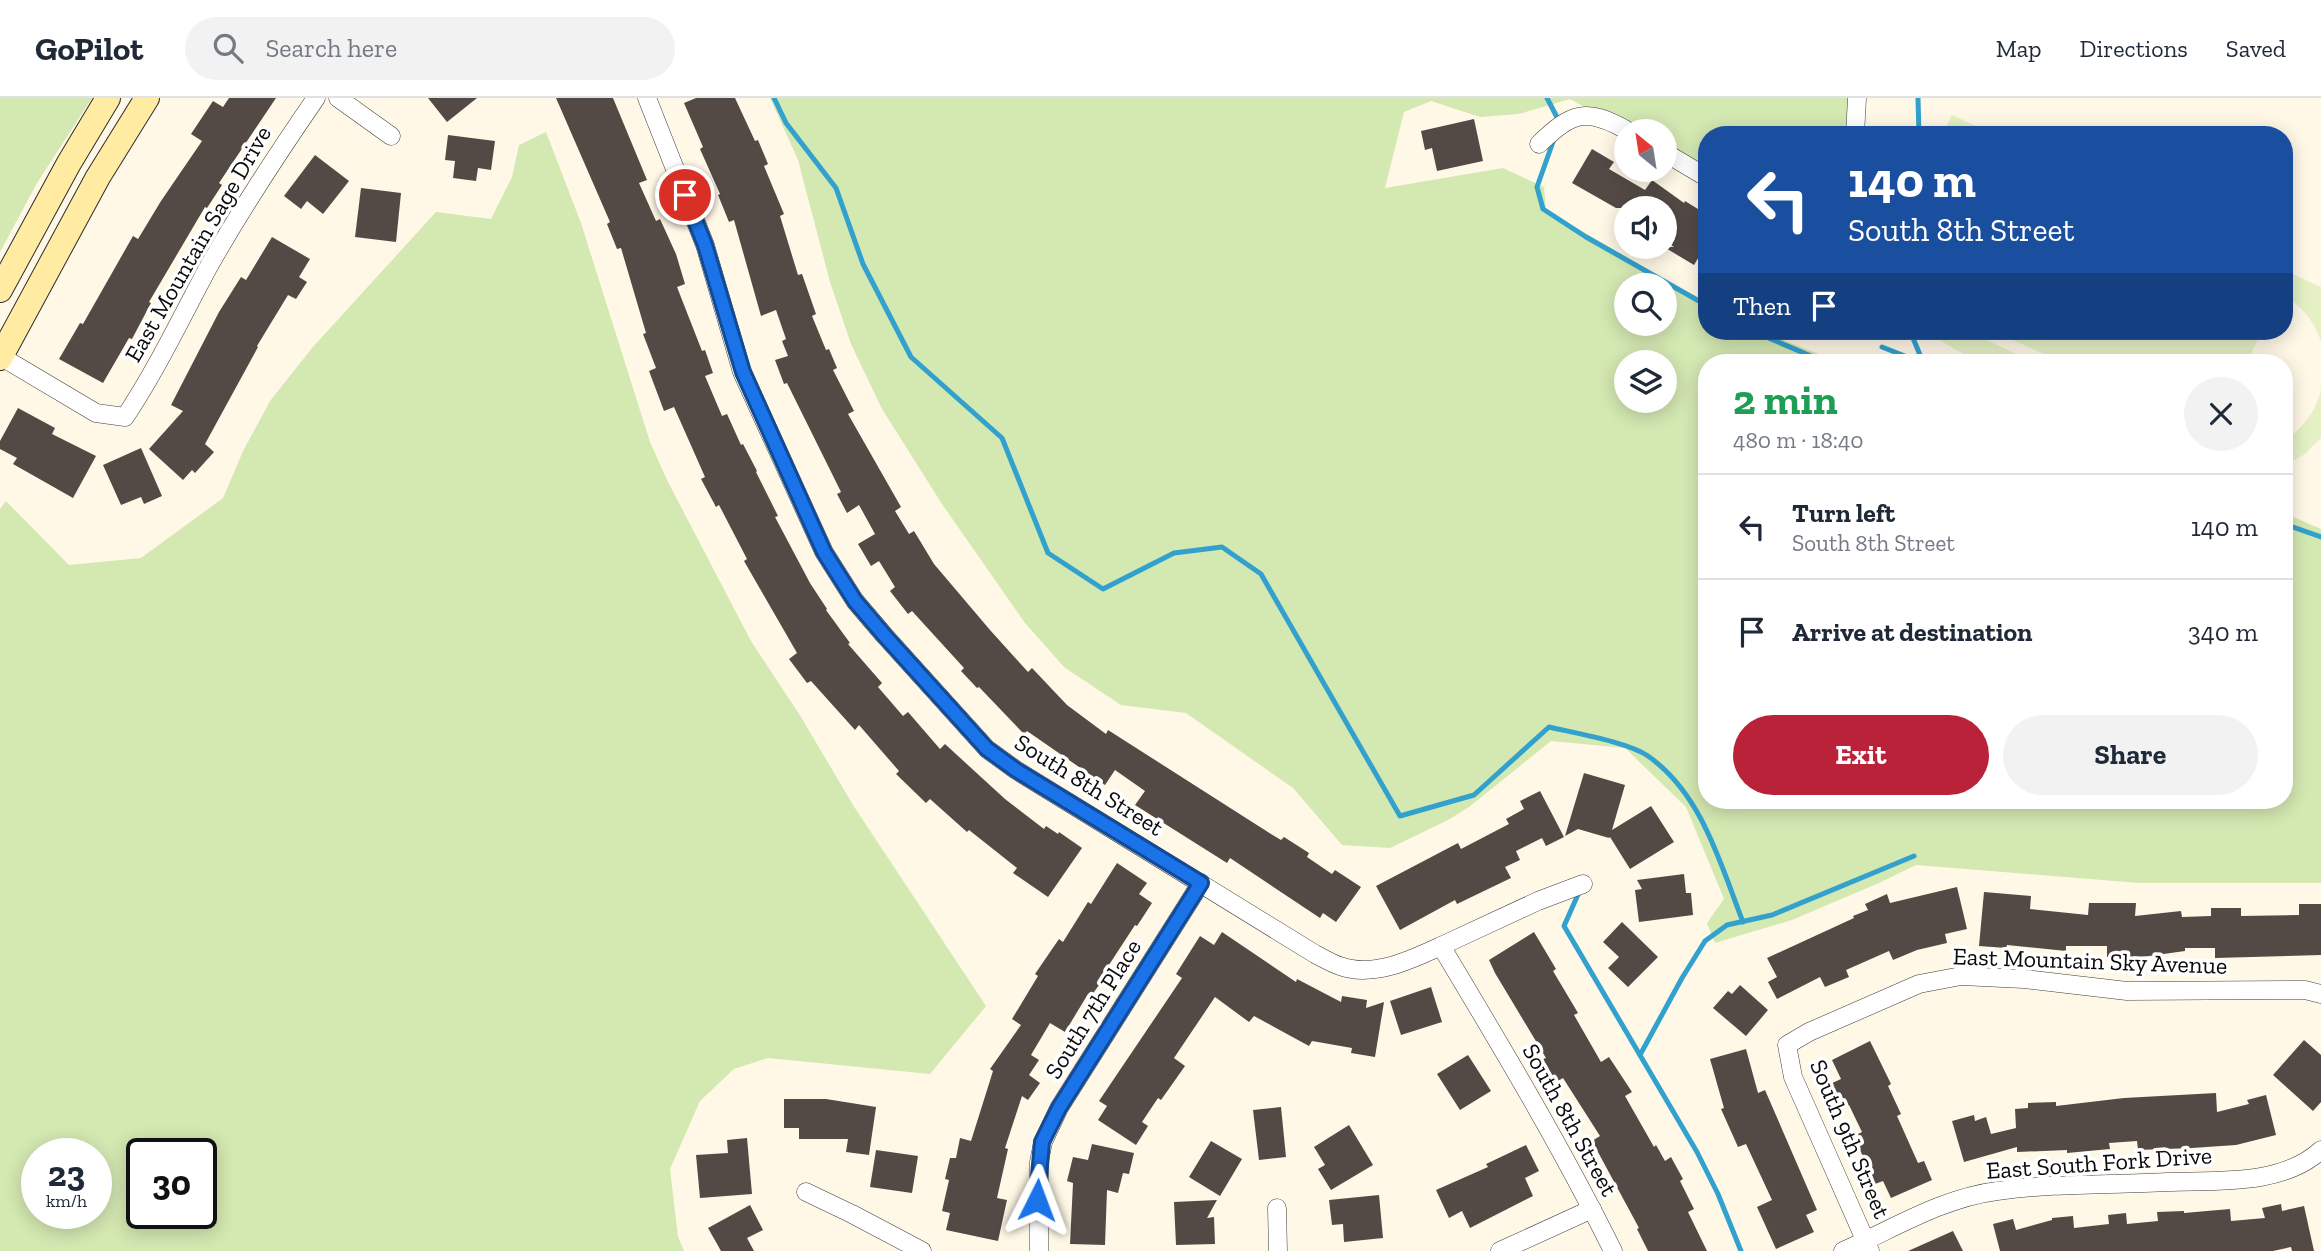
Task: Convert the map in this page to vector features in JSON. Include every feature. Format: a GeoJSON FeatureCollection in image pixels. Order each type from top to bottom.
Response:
{"type":"FeatureCollection","features":[{"type":"Feature","properties":{"kind":"street"},"geometry":{"type":"LineString","coordinates":[[0,290],[69,163],[108,98]]}},
{"type":"Feature","properties":{"kind":"street"},"geometry":{"type":"LineString","coordinates":[[0,357],[98,177],[147,98]]}},
{"type":"Feature","properties":{"kind":"street","name":"East Mountain Sage Drive"},"geometry":{"type":"LineString","coordinates":[[0,357],[96,413],[125,417],[266,169],[316,98]]}},
{"type":"Feature","properties":{"kind":"street"},"geometry":{"type":"LineString","coordinates":[[338,98],[391,136]]}},
{"type":"Feature","properties":{"kind":"street","name":"South 8th Street"},"geometry":{"type":"LineString","coordinates":[[647,98],[705,245],[743,372],[824,552],[855,601],[987,749],[1016,770],[1315,954],[1342,967],[1376,970],[1410,960],[1441,946],[1534,1101],[1613,1251]]}},
{"type":"Feature","properties":{"kind":"street"},"geometry":{"type":"LineString","coordinates":[[1855,126],[1857,98]]}},
{"type":"Feature","properties":{"kind":"street"},"geometry":{"type":"LineString","coordinates":[[1539,144],[1560,123],[1582,114],[1614,123]]}},
{"type":"Feature","properties":{"kind":"street"},"geometry":{"type":"LineString","coordinates":[[1677,160],[1698,172]]}},
{"type":"Feature","properties":{"kind":"street","name":"South 7th Place"},"geometry":{"type":"LineString","coordinates":[[1039,1251],[1037,1200],[1042,1142],[1059,1108],[1201,883]]}},
{"type":"Feature","properties":{"kind":"street"},"geometry":{"type":"LineString","coordinates":[[1441,946],[1538,901],[1583,884]]}},
{"type":"Feature","properties":{"kind":"street","name":"East Mountain Sky Avenue"},"geometry":{"type":"LineString","coordinates":[[1787,1045],[1809,1032],[1919,984],[1961,976],[2024,979],[2127,991],[2305,990],[2321,993]]}},
{"type":"Feature","properties":{"kind":"street","name":"South 9th Street"},"geometry":{"type":"LineString","coordinates":[[1787,1045],[1793,1077],[1868,1246]]}},
{"type":"Feature","properties":{"kind":"street","name":"East South Fork Drive"},"geometry":{"type":"LineString","coordinates":[[1843,1251],[1868,1246],[1944,1204],[1995,1191],[2249,1179],[2292,1169],[2311,1160],[2321,1150]]}},
{"type":"Feature","properties":{"kind":"street"},"geometry":{"type":"LineString","coordinates":[[806,1192],[922,1251]]}},
{"type":"Feature","properties":{"kind":"street"},"geometry":{"type":"LineString","coordinates":[[1277,1208],[1278,1251]]}},
{"type":"Feature","properties":{"kind":"street"},"geometry":{"type":"LineString","coordinates":[[1500,1251],[1592,1209]]}},
{"type":"Feature","properties":{"kind":"green space"},"geometry":{"type":"Polygon","coordinates":[[[0,98],[92,98],[37,183],[0,252],[0,98]]]}},
{"type":"Feature","properties":{"kind":"green space"},"geometry":{"type":"Polygon","coordinates":[[[770,98],[1857,98],[1855,126],[1698,126],[1698,172],[1677,160],[1677,119],[1614,119],[1614,123],[1570,99],[1519,114],[1480,117],[1431,101],[1404,112],[1385,188],[1503,168],[1544,187],[1546,210],[1614,250],[1614,259],[1630,259],[1654,273],[1614,273],[1614,336],[1677,336],[1677,286],[1698,298],[1698,340],[1783,340],[1819,354],[1698,354],[1698,809],[2293,809],[2293,517],[2321,529],[2321,883],[2139,883],[1916,865],[1792,920],[1715,943],[1707,923],[1724,899],[1686,807],[1625,748],[1551,741],[1469,807],[1448,820],[1390,848],[1342,845],[1293,788],[1186,713],[1121,705],[1064,667],[1025,623],[942,504],[882,409],[851,344],[830,282],[798,160],[770,98]]]}},
{"type":"Feature","properties":{"kind":"green space"},"geometry":{"type":"Polygon","coordinates":[[[1952,115],[1976,126],[1946,126],[1952,115]]]}},
{"type":"Feature","properties":{"kind":"green space"},"geometry":{"type":"Polygon","coordinates":[[[546,132],[581,223],[650,442],[668,482],[751,641],[801,717],[853,805],[986,1006],[930,1074],[768,1058],[734,1069],[700,1101],[670,1169],[678,1237],[684,1251],[0,1251],[0,509],[6,501],[69,565],[141,558],[223,498],[243,451],[270,401],[312,348],[436,212],[491,219],[512,177],[519,145],[546,132]]]}},
{"type":"Feature","properties":{"kind":"green space"},"geometry":{"type":"Polygon","coordinates":[[[2293,274],[2321,287],[2321,341],[2307,315],[2293,302],[2293,274]]]}},
{"type":"Feature","properties":{"kind":"green space"},"geometry":{"type":"Polygon","coordinates":[[[1940,340],[1986,340],[2017,354],[1964,354],[1940,340]]]}},
{"type":"Feature","properties":{"kind":"green space"},"geometry":{"type":"Polygon","coordinates":[[[2012,340],[2258,340],[2251,354],[2044,354],[2012,340]]]}},
{"type":"Feature","properties":{"kind":"green space"},"geometry":{"type":"Polygon","coordinates":[[[2321,389],[2321,438],[2305,454],[2293,461],[2293,434],[2308,419],[2321,389]]]}},
{"type":"Feature","properties":{"kind":"building"},"geometry":{"type":"Polygon","coordinates":[[[229,98],[276,98],[219,183],[222,185],[207,208],[205,207],[149,302],[151,303],[132,339],[129,338],[103,383],[59,359],[80,323],[83,324],[133,236],[138,239],[202,141],[191,134],[213,101],[223,107],[229,98]]]}},
{"type":"Feature","properties":{"kind":"building"},"geometry":{"type":"Polygon","coordinates":[[[428,98],[477,98],[447,122],[428,98]]]}},
{"type":"Feature","properties":{"kind":"building"},"geometry":{"type":"Polygon","coordinates":[[[556,98],[613,98],[647,180],[639,183],[656,221],[660,219],[676,254],[685,284],[677,287],[702,351],[705,350],[713,373],[705,376],[722,416],[727,414],[741,445],[743,444],[778,516],[775,517],[810,583],[850,643],[848,644],[882,683],[878,687],[903,716],[908,712],[940,749],[945,744],[1005,799],[1044,829],[1046,826],[1058,834],[1059,832],[1082,848],[1048,897],[1013,873],[1017,868],[969,830],[967,832],[930,799],[926,803],[896,774],[899,771],[859,725],[855,730],[811,681],[807,683],[789,659],[797,653],[744,561],[747,559],[719,505],[716,507],[701,479],[705,477],[674,407],[664,411],[649,371],[656,368],[643,334],[646,333],[621,248],[617,249],[607,224],[610,222],[556,98]]]}},
{"type":"Feature","properties":{"kind":"building"},"geometry":{"type":"Polygon","coordinates":[[[696,98],[735,98],[755,141],[758,140],[768,164],[764,166],[784,214],[780,216],[798,275],[802,274],[816,314],[812,316],[826,350],[829,349],[837,368],[833,370],[854,411],[848,414],[901,507],[895,511],[909,534],[914,531],[934,564],[1028,672],[1032,668],[1067,705],[1106,734],[1108,730],[1271,834],[1281,840],[1284,837],[1309,853],[1307,857],[1332,874],[1335,870],[1361,887],[1336,922],[1323,913],[1320,918],[1230,858],[1227,863],[1135,805],[1145,791],[1115,770],[1105,785],[1027,731],[1024,734],[961,671],[964,668],[912,611],[908,614],[890,591],[895,587],[879,561],[871,566],[858,544],[875,534],[859,505],[847,513],[837,494],[841,492],[787,383],[784,384],[775,360],[788,356],[782,341],[786,339],[776,310],[761,316],[734,220],[729,222],[700,149],[703,147],[684,103],[696,98]]]}},
{"type":"Feature","properties":{"kind":"building"},"geometry":{"type":"Polygon","coordinates":[[[1474,119],[1483,161],[1437,171],[1432,148],[1425,150],[1421,131],[1474,119]]]}},
{"type":"Feature","properties":{"kind":"building"},"geometry":{"type":"Polygon","coordinates":[[[448,135],[495,141],[491,170],[478,168],[476,181],[453,178],[455,161],[445,160],[448,135]]]}},
{"type":"Feature","properties":{"kind":"building"},"geometry":{"type":"Polygon","coordinates":[[[1592,149],[1614,162],[1609,169],[1614,172],[1614,182],[1631,182],[1645,190],[1651,182],[1655,182],[1674,196],[1614,196],[1614,207],[1572,183],[1592,149]]]}},
{"type":"Feature","properties":{"kind":"building"},"geometry":{"type":"Polygon","coordinates":[[[315,155],[349,181],[323,214],[307,201],[301,209],[284,196],[315,155]]]}},
{"type":"Feature","properties":{"kind":"building"},"geometry":{"type":"Polygon","coordinates":[[[361,188],[401,193],[396,242],[355,237],[361,188]]]}},
{"type":"Feature","properties":{"kind":"building"},"geometry":{"type":"Polygon","coordinates":[[[1677,198],[1698,209],[1698,258],[1694,265],[1677,255],[1677,198]]]}},
{"type":"Feature","properties":{"kind":"building"},"geometry":{"type":"Polygon","coordinates":[[[272,237],[310,259],[299,277],[307,282],[296,299],[288,295],[257,346],[205,444],[214,452],[195,473],[192,470],[183,480],[149,449],[183,411],[171,405],[219,312],[241,277],[246,280],[272,237]]]}},
{"type":"Feature","properties":{"kind":"building"},"geometry":{"type":"Polygon","coordinates":[[[18,408],[55,428],[52,434],[96,456],[73,498],[13,464],[17,458],[0,449],[0,441],[18,408]]]}},
{"type":"Feature","properties":{"kind":"building"},"geometry":{"type":"Polygon","coordinates":[[[141,448],[162,496],[144,504],[141,497],[121,505],[103,465],[141,448]]]}},
{"type":"Feature","properties":{"kind":"building"},"geometry":{"type":"Polygon","coordinates":[[[1584,773],[1625,785],[1612,830],[1651,806],[1674,842],[1630,869],[1610,837],[1578,829],[1565,836],[1584,773]]]}},
{"type":"Feature","properties":{"kind":"building"},"geometry":{"type":"Polygon","coordinates":[[[1540,791],[1564,837],[1546,846],[1542,838],[1516,851],[1520,860],[1505,867],[1511,878],[1457,904],[1455,900],[1400,930],[1376,886],[1458,843],[1461,849],[1509,824],[1506,819],[1524,809],[1520,801],[1540,791]]]}},
{"type":"Feature","properties":{"kind":"building"},"geometry":{"type":"Polygon","coordinates":[[[1117,863],[1147,883],[1139,894],[1152,903],[1105,971],[1108,973],[1091,996],[1088,994],[1065,1032],[1050,1023],[1031,1055],[1039,1060],[1029,1075],[1040,1083],[1028,1100],[1022,1096],[1005,1148],[1008,1149],[997,1198],[1007,1200],[998,1241],[946,1230],[950,1213],[942,1211],[949,1180],[945,1179],[950,1158],[956,1158],[960,1138],[971,1141],[993,1071],[990,1069],[1021,1025],[1012,1019],[1038,976],[1035,974],[1059,939],[1063,942],[1117,863]]]}},
{"type":"Feature","properties":{"kind":"building"},"geometry":{"type":"Polygon","coordinates":[[[1684,874],[1686,893],[1691,893],[1693,915],[1639,922],[1635,890],[1642,889],[1637,880],[1684,874]]]}},
{"type":"Feature","properties":{"kind":"building"},"geometry":{"type":"Polygon","coordinates":[[[1957,887],[1967,929],[1945,934],[1947,943],[1917,950],[1893,960],[1889,951],[1846,970],[1849,977],[1825,987],[1820,977],[1777,999],[1768,982],[1777,977],[1767,958],[1854,918],[1853,916],[1868,910],[1865,904],[1887,894],[1890,903],[1957,887]]]}},
{"type":"Feature","properties":{"kind":"building"},"geometry":{"type":"Polygon","coordinates":[[[1984,892],[2031,896],[2030,909],[2088,915],[2089,903],[2136,903],[2135,916],[2181,911],[2182,917],[2211,916],[2211,908],[2241,908],[2241,916],[2299,915],[2299,904],[2321,904],[2321,955],[2215,958],[2215,948],[2185,948],[2185,951],[2135,958],[2107,957],[2107,946],[2066,946],[2066,951],[2007,945],[2006,948],[1979,946],[1984,892]]]}},
{"type":"Feature","properties":{"kind":"building"},"geometry":{"type":"Polygon","coordinates":[[[1622,922],[1658,957],[1628,987],[1608,968],[1619,957],[1603,942],[1622,922]]]}},
{"type":"Feature","properties":{"kind":"building"},"geometry":{"type":"Polygon","coordinates":[[[1222,932],[1296,982],[1297,979],[1341,1002],[1342,996],[1367,1000],[1366,1008],[1384,1002],[1375,1057],[1351,1053],[1352,1048],[1312,1041],[1309,1046],[1254,1016],[1249,1022],[1215,997],[1174,1058],[1185,1066],[1142,1122],[1148,1126],[1136,1145],[1098,1120],[1107,1106],[1099,1101],[1182,978],[1176,974],[1200,936],[1214,945],[1222,932]]]}},
{"type":"Feature","properties":{"kind":"building"},"geometry":{"type":"Polygon","coordinates":[[[1534,932],[1556,969],[1553,971],[1578,1013],[1574,1015],[1601,1062],[1609,1057],[1632,1092],[1625,1096],[1654,1147],[1656,1145],[1665,1161],[1671,1157],[1683,1179],[1680,1181],[1694,1209],[1688,1212],[1707,1251],[1648,1251],[1637,1229],[1639,1228],[1592,1141],[1600,1136],[1563,1078],[1556,1082],[1543,1059],[1546,1058],[1495,973],[1489,960],[1534,932]]]}},
{"type":"Feature","properties":{"kind":"building"},"geometry":{"type":"Polygon","coordinates":[[[1740,985],[1768,1010],[1746,1036],[1713,1008],[1728,991],[1732,994],[1740,985]]]}},
{"type":"Feature","properties":{"kind":"building"},"geometry":{"type":"Polygon","coordinates":[[[1431,987],[1442,1022],[1401,1035],[1390,1001],[1431,987]]]}},
{"type":"Feature","properties":{"kind":"building"},"geometry":{"type":"Polygon","coordinates":[[[2304,1040],[2321,1055],[2321,1102],[2313,1111],[2273,1075],[2304,1040]]]}},
{"type":"Feature","properties":{"kind":"building"},"geometry":{"type":"Polygon","coordinates":[[[1870,1041],[1891,1084],[1888,1086],[1901,1114],[1897,1116],[1918,1163],[1924,1161],[1932,1180],[1891,1198],[1883,1181],[1875,1184],[1854,1136],[1862,1132],[1849,1105],[1842,1109],[1830,1084],[1841,1079],[1832,1060],[1870,1041]]]}},
{"type":"Feature","properties":{"kind":"building"},"geometry":{"type":"Polygon","coordinates":[[[1746,1049],[1758,1093],[1765,1090],[1817,1210],[1806,1215],[1814,1232],[1776,1249],[1757,1207],[1772,1200],[1746,1144],[1738,1147],[1721,1109],[1724,1108],[1710,1059],[1746,1049]]]}},
{"type":"Feature","properties":{"kind":"building"},"geometry":{"type":"Polygon","coordinates":[[[1468,1055],[1491,1091],[1460,1110],[1437,1074],[1468,1055]]]}},
{"type":"Feature","properties":{"kind":"building"},"geometry":{"type":"Polygon","coordinates":[[[2216,1093],[2217,1112],[2249,1104],[2247,1100],[2266,1095],[2276,1135],[2236,1145],[2192,1148],[2138,1150],[2137,1141],[2109,1143],[2110,1149],[2067,1153],[2067,1150],[2017,1152],[2017,1147],[1964,1162],[1952,1121],[1974,1115],[1975,1121],[1986,1117],[1991,1134],[2016,1128],[2015,1109],[2028,1108],[2028,1103],[2056,1102],[2056,1106],[2124,1098],[2216,1093]]]}},
{"type":"Feature","properties":{"kind":"building"},"geometry":{"type":"Polygon","coordinates":[[[784,1099],[826,1099],[876,1107],[869,1155],[846,1152],[848,1139],[799,1139],[799,1128],[784,1128],[784,1099]]]}},
{"type":"Feature","properties":{"kind":"building"},"geometry":{"type":"Polygon","coordinates":[[[1281,1107],[1286,1157],[1259,1160],[1253,1110],[1281,1107]]]}},
{"type":"Feature","properties":{"kind":"building"},"geometry":{"type":"Polygon","coordinates":[[[1349,1125],[1373,1165],[1331,1190],[1318,1169],[1325,1165],[1314,1147],[1349,1125]]]}},
{"type":"Feature","properties":{"kind":"building"},"geometry":{"type":"Polygon","coordinates":[[[747,1138],[752,1194],[700,1198],[696,1155],[728,1153],[727,1140],[747,1138]]]}},
{"type":"Feature","properties":{"kind":"building"},"geometry":{"type":"Polygon","coordinates":[[[1211,1141],[1242,1159],[1220,1196],[1189,1177],[1211,1141]]]}},
{"type":"Feature","properties":{"kind":"building"},"geometry":{"type":"Polygon","coordinates":[[[1092,1144],[1134,1153],[1129,1174],[1123,1173],[1118,1193],[1107,1190],[1105,1245],[1070,1244],[1073,1183],[1067,1181],[1073,1157],[1088,1160],[1092,1144]]]}},
{"type":"Feature","properties":{"kind":"building"},"geometry":{"type":"Polygon","coordinates":[[[1526,1145],[1539,1171],[1525,1178],[1533,1196],[1470,1228],[1462,1211],[1449,1218],[1436,1190],[1488,1167],[1486,1164],[1526,1145]]]}},
{"type":"Feature","properties":{"kind":"building"},"geometry":{"type":"Polygon","coordinates":[[[876,1150],[918,1156],[912,1193],[870,1187],[876,1150]]]}},
{"type":"Feature","properties":{"kind":"building"},"geometry":{"type":"Polygon","coordinates":[[[1379,1195],[1383,1238],[1344,1242],[1343,1224],[1332,1225],[1329,1200],[1379,1195]]]}},
{"type":"Feature","properties":{"kind":"building"},"geometry":{"type":"Polygon","coordinates":[[[1217,1200],[1207,1218],[1214,1217],[1215,1244],[1176,1245],[1174,1202],[1217,1200]]]}},
{"type":"Feature","properties":{"kind":"building"},"geometry":{"type":"Polygon","coordinates":[[[2281,1204],[2282,1211],[2304,1206],[2314,1251],[2292,1251],[2291,1247],[2273,1251],[2000,1251],[1993,1224],[2013,1219],[2016,1230],[2052,1218],[2073,1216],[2074,1228],[2109,1224],[2108,1215],[2126,1213],[2127,1224],[2158,1221],[2157,1212],[2184,1213],[2230,1209],[2231,1221],[2265,1218],[2262,1208],[2281,1204]]]}},
{"type":"Feature","properties":{"kind":"building"},"geometry":{"type":"Polygon","coordinates":[[[750,1205],[763,1230],[747,1238],[754,1251],[721,1251],[708,1228],[750,1205]]]}},
{"type":"Feature","properties":{"kind":"building"},"geometry":{"type":"Polygon","coordinates":[[[1953,1231],[1963,1251],[1908,1251],[1953,1231]]]}},
{"type":"Feature","properties":{"kind":"waterway"},"geometry":{"type":"LineString","coordinates":[[774,98],[786,123],[836,188],[863,264],[911,357],[1002,438],[1048,553],[1103,589],[1174,553],[1222,547],[1261,574],[1400,816],[1474,795],[1549,727],[1614,742],[1639,751],[1667,772],[1696,810],[1717,854],[1743,922]]}},
{"type":"Feature","properties":{"kind":"waterway"},"geometry":{"type":"LineString","coordinates":[[1547,98],[1560,123]]}},
{"type":"Feature","properties":{"kind":"waterway"},"geometry":{"type":"LineString","coordinates":[[1918,98],[1919,126]]}},
{"type":"Feature","properties":{"kind":"waterway"},"geometry":{"type":"LineString","coordinates":[[1554,139],[1537,187],[1543,209],[1586,237],[1698,300]]}},
{"type":"Feature","properties":{"kind":"waterway"},"geometry":{"type":"LineString","coordinates":[[1773,340],[1806,354]]}},
{"type":"Feature","properties":{"kind":"waterway"},"geometry":{"type":"LineString","coordinates":[[1914,340],[1920,354]]}},
{"type":"Feature","properties":{"kind":"waterway"},"geometry":{"type":"LineString","coordinates":[[1882,347],[1900,354]]}},
{"type":"Feature","properties":{"kind":"waterway"},"geometry":{"type":"LineString","coordinates":[[2293,527],[2321,537]]}},
{"type":"Feature","properties":{"kind":"waterway"},"geometry":{"type":"LineString","coordinates":[[1640,1055],[1705,941],[1727,925],[1772,915],[1914,856]]}},
{"type":"Feature","properties":{"kind":"waterway"},"geometry":{"type":"LineString","coordinates":[[1580,890],[1564,926],[1697,1152],[1718,1194],[1741,1251]]}},
{"type":"Feature","properties":{"kind":"route"},"geometry":{"type":"LineString","coordinates":[[685,195],[705,245],[743,372],[824,552],[855,601],[987,749],[1016,770],[1201,883],[1059,1108],[1042,1142],[1037,1200]]}}]}
